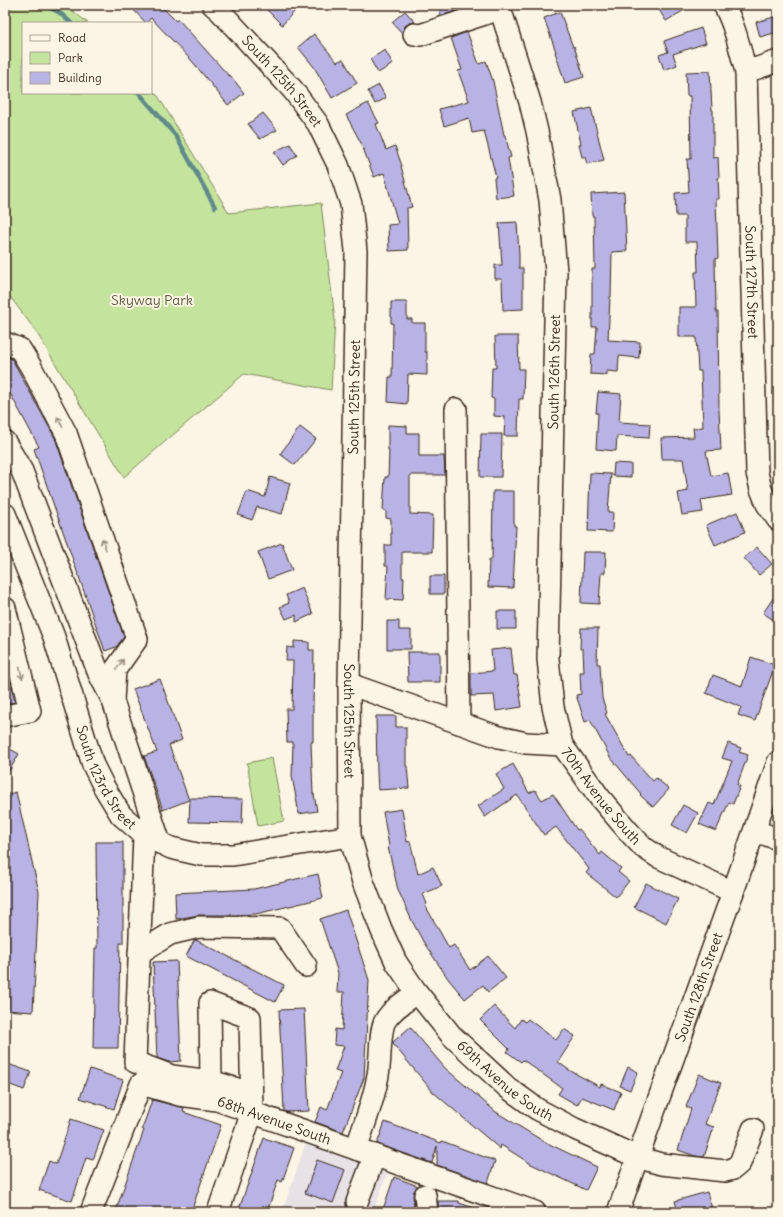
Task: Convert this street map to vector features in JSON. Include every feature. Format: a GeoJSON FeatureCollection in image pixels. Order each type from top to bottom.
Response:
{"type":"FeatureCollection","features":[{"type":"Feature","properties":{"kind":"street","name":"South 125th Street"},"geometry":{"type":"LineString","coordinates":[[213,5],[293,90],[318,124],[338,165],[351,204],[356,251],[349,684],[350,836]]}},
{"type":"Feature","properties":{"kind":"street","name":"South 127th Street"},"geometry":{"type":"LineString","coordinates":[[724,5],[732,24],[746,72],[757,473],[760,490],[766,504],[778,520]]}},
{"type":"Feature","properties":{"kind":"street"},"geometry":{"type":"LineString","coordinates":[[414,34],[420,36],[500,7]]}},
{"type":"Feature","properties":{"kind":"street","name":"South 126th Street"},"geometry":{"type":"LineString","coordinates":[[500,7],[538,131],[550,200],[556,272],[548,659],[554,707],[562,745]]}},
{"type":"Feature","properties":{"kind":"street"},"geometry":{"type":"LineString","coordinates":[[746,72],[778,62]]}},
{"type":"Feature","properties":{"kind":"street"},"geometry":{"type":"LineString","coordinates":[[5,343],[20,349],[66,433],[137,639],[115,670],[113,701]]}},
{"type":"Feature","properties":{"kind":"street"},"geometry":{"type":"LineString","coordinates":[[456,409],[459,723]]}},
{"type":"Feature","properties":{"kind":"street"},"geometry":{"type":"LineString","coordinates":[[5,442],[22,471],[99,674],[113,701],[152,839],[139,953],[135,1062],[172,1076],[211,1081],[252,1102]]}},
{"type":"Feature","properties":{"kind":"street","name":"South 123rd Street"},"geometry":{"type":"LineString","coordinates":[[7,526],[54,637],[93,765],[121,815],[152,839],[171,848],[201,856],[233,855],[350,836]]}},
{"type":"Feature","properties":{"kind":"street"},"geometry":{"type":"LineString","coordinates":[[5,608],[30,711],[5,716]]}},
{"type":"Feature","properties":{"kind":"street","name":"70th Avenue South"},"geometry":{"type":"LineString","coordinates":[[349,684],[499,737],[526,743],[562,745],[600,798],[643,846],[658,857],[733,892]]}},
{"type":"Feature","properties":{"kind":"street","name":"South 128th Street"},"geometry":{"type":"LineString","coordinates":[[618,1212],[778,762]]}},
{"type":"Feature","properties":{"kind":"street"},"geometry":{"type":"LineString","coordinates":[[755,830],[778,839]]}},
{"type":"Feature","properties":{"kind":"street","name":"69th Avenue South"},"geometry":{"type":"LineString","coordinates":[[350,836],[363,882],[381,929],[396,962],[417,993],[452,1036],[508,1088],[531,1105],[575,1129],[637,1157],[661,1164],[725,1171],[733,1169],[740,1163],[753,1129]]}},
{"type":"Feature","properties":{"kind":"street"},"geometry":{"type":"LineString","coordinates":[[139,953],[170,934],[199,927],[280,928],[306,966]]}},
{"type":"Feature","properties":{"kind":"street"},"geometry":{"type":"LineString","coordinates":[[357,1202],[366,1152],[368,1115],[378,1075],[382,1031],[385,1021],[393,1010],[417,993]]}},
{"type":"Feature","properties":{"kind":"street"},"geometry":{"type":"LineString","coordinates":[[211,1081],[210,1003],[250,1018],[252,1102],[218,1212]]}},
{"type":"Feature","properties":{"kind":"street","name":"68th Avenue South"},"geometry":{"type":"LineString","coordinates":[[91,1212],[141,1084],[179,1095],[217,1100],[252,1102],[366,1152],[535,1212]]}},
{"type":"Feature","properties":{"kind":"shaded area"},"geometry":{"type":"Polygon","coordinates":[[[306,1143],[388,1171],[373,1212],[282,1212],[306,1143]]]}},
{"type":"Feature","properties":{"kind":"green space","name":"Skyway Park"},"geometry":{"type":"Polygon","coordinates":[[[5,5],[65,5],[87,22],[22,22],[22,94],[152,94],[152,90],[158,96],[229,213],[321,203],[335,320],[331,390],[244,374],[124,477],[35,330],[5,290],[5,5]]]}},
{"type":"Feature","properties":{"kind":"green space"},"geometry":{"type":"Polygon","coordinates":[[[272,758],[284,821],[258,826],[247,763],[272,758]]]}},
{"type":"Feature","properties":{"kind":"building"},"geometry":{"type":"Polygon","coordinates":[[[129,5],[165,5],[162,7],[176,21],[178,19],[229,76],[230,75],[244,93],[228,105],[192,61],[151,18],[145,22],[129,5]]]}},
{"type":"Feature","properties":{"kind":"building"},"geometry":{"type":"Polygon","coordinates":[[[262,5],[287,5],[294,12],[282,25],[262,5]]]}},
{"type":"Feature","properties":{"kind":"building"},"geometry":{"type":"Polygon","coordinates":[[[438,5],[457,5],[458,10],[441,16],[438,5]]]}},
{"type":"Feature","properties":{"kind":"building"},"geometry":{"type":"Polygon","coordinates":[[[656,5],[693,5],[666,21],[656,5]]]}},
{"type":"Feature","properties":{"kind":"building"},"geometry":{"type":"Polygon","coordinates":[[[405,11],[415,22],[409,23],[405,26],[402,33],[392,22],[405,11]]]}},
{"type":"Feature","properties":{"kind":"building"},"geometry":{"type":"Polygon","coordinates":[[[560,12],[573,47],[574,46],[584,77],[565,83],[544,18],[560,12]]]}},
{"type":"Feature","properties":{"kind":"building"},"geometry":{"type":"Polygon","coordinates":[[[778,16],[778,32],[760,37],[756,22],[778,16]]]}},
{"type":"Feature","properties":{"kind":"building"},"geometry":{"type":"Polygon","coordinates":[[[701,28],[706,43],[673,54],[677,65],[664,70],[659,55],[668,52],[664,41],[701,28]]]}},
{"type":"Feature","properties":{"kind":"building"},"geometry":{"type":"Polygon","coordinates":[[[467,32],[479,64],[486,61],[493,81],[504,135],[511,157],[508,158],[514,196],[496,198],[494,178],[496,177],[484,131],[472,133],[469,118],[444,126],[439,109],[469,101],[458,71],[462,70],[451,38],[467,32]]]}},
{"type":"Feature","properties":{"kind":"building"},"geometry":{"type":"Polygon","coordinates":[[[314,34],[337,62],[343,59],[357,83],[332,98],[314,67],[298,47],[314,34]]]}},
{"type":"Feature","properties":{"kind":"building"},"geometry":{"type":"Polygon","coordinates":[[[385,50],[393,64],[378,73],[370,59],[385,50]]]}},
{"type":"Feature","properties":{"kind":"building"},"geometry":{"type":"Polygon","coordinates":[[[710,71],[713,110],[713,158],[718,157],[719,178],[719,199],[716,199],[718,258],[715,259],[716,312],[718,312],[721,450],[706,451],[711,476],[728,473],[732,495],[701,500],[703,512],[682,515],[678,493],[688,491],[683,459],[662,459],[661,438],[694,437],[693,428],[703,427],[701,371],[698,371],[696,337],[679,337],[679,307],[696,307],[695,272],[698,272],[697,242],[685,242],[685,216],[676,216],[675,193],[689,192],[687,159],[691,159],[690,96],[687,96],[686,72],[710,71]]]}},
{"type":"Feature","properties":{"kind":"building"},"geometry":{"type":"Polygon","coordinates":[[[379,85],[386,98],[375,104],[368,91],[379,85]]]}},
{"type":"Feature","properties":{"kind":"building"},"geometry":{"type":"Polygon","coordinates":[[[368,103],[379,123],[376,124],[386,150],[395,146],[402,166],[412,207],[407,208],[408,250],[389,251],[388,225],[398,224],[384,173],[374,177],[361,143],[346,115],[368,103]]]}},
{"type":"Feature","properties":{"kind":"building"},"geometry":{"type":"Polygon","coordinates":[[[591,108],[604,160],[587,164],[585,157],[582,157],[579,145],[581,144],[574,112],[591,108]]]}},
{"type":"Feature","properties":{"kind":"building"},"geometry":{"type":"Polygon","coordinates":[[[263,113],[277,130],[260,139],[248,124],[263,113]]]}},
{"type":"Feature","properties":{"kind":"building"},"geometry":{"type":"Polygon","coordinates":[[[290,144],[297,155],[283,165],[274,152],[290,144]]]}},
{"type":"Feature","properties":{"kind":"building"},"geometry":{"type":"Polygon","coordinates":[[[624,192],[627,251],[612,252],[608,340],[640,342],[639,358],[619,356],[618,372],[607,371],[607,375],[590,374],[591,354],[595,354],[597,327],[592,327],[592,269],[595,269],[594,216],[592,216],[591,194],[624,192]]]}},
{"type":"Feature","properties":{"kind":"building"},"geometry":{"type":"Polygon","coordinates":[[[517,222],[519,268],[523,268],[523,309],[503,310],[502,279],[495,279],[495,265],[502,265],[499,223],[517,222]]]}},
{"type":"Feature","properties":{"kind":"building"},"geometry":{"type":"Polygon","coordinates":[[[391,302],[407,302],[407,319],[412,319],[412,323],[425,323],[427,375],[408,374],[407,404],[388,402],[389,377],[392,377],[393,323],[391,323],[391,302]]]}},
{"type":"Feature","properties":{"kind":"building"},"geometry":{"type":"Polygon","coordinates":[[[495,336],[518,336],[519,369],[524,369],[523,399],[519,399],[518,436],[504,436],[505,417],[494,416],[494,399],[491,398],[492,368],[496,368],[495,336]]]}},
{"type":"Feature","properties":{"kind":"building"},"geometry":{"type":"Polygon","coordinates":[[[5,356],[12,359],[55,438],[124,637],[116,647],[105,651],[34,449],[39,447],[5,384],[5,356]]]}},
{"type":"Feature","properties":{"kind":"building"},"geometry":{"type":"Polygon","coordinates":[[[598,392],[621,394],[619,422],[650,424],[649,438],[617,436],[616,451],[596,449],[598,413],[596,413],[598,392]]]}},
{"type":"Feature","properties":{"kind":"building"},"geometry":{"type":"Polygon","coordinates":[[[388,425],[407,426],[407,433],[419,433],[419,456],[444,456],[445,475],[410,475],[410,514],[433,515],[432,552],[402,552],[402,578],[404,578],[403,600],[386,599],[388,566],[385,566],[385,545],[391,545],[391,519],[386,518],[386,511],[383,510],[385,477],[388,477],[388,425]]]}},
{"type":"Feature","properties":{"kind":"building"},"geometry":{"type":"Polygon","coordinates":[[[300,427],[316,439],[295,465],[280,454],[300,427]]]}},
{"type":"Feature","properties":{"kind":"building"},"geometry":{"type":"Polygon","coordinates":[[[481,434],[502,434],[501,477],[480,477],[481,434]]]}},
{"type":"Feature","properties":{"kind":"building"},"geometry":{"type":"Polygon","coordinates":[[[614,463],[631,464],[631,477],[613,476],[614,463]]]}},
{"type":"Feature","properties":{"kind":"building"},"geometry":{"type":"Polygon","coordinates":[[[590,473],[611,474],[608,512],[613,512],[612,532],[588,531],[590,473]]]}},
{"type":"Feature","properties":{"kind":"building"},"geometry":{"type":"Polygon","coordinates":[[[270,477],[290,483],[282,514],[257,507],[252,520],[238,515],[247,491],[265,497],[270,477]]]}},
{"type":"Feature","properties":{"kind":"building"},"geometry":{"type":"Polygon","coordinates":[[[493,491],[514,491],[514,526],[516,526],[513,588],[488,587],[489,560],[492,560],[493,491]]]}},
{"type":"Feature","properties":{"kind":"building"},"geometry":{"type":"Polygon","coordinates":[[[737,512],[745,532],[715,545],[706,525],[737,512]]]}},
{"type":"Feature","properties":{"kind":"building"},"geometry":{"type":"Polygon","coordinates":[[[282,543],[292,570],[268,579],[258,552],[282,543]]]}},
{"type":"Feature","properties":{"kind":"building"},"geometry":{"type":"Polygon","coordinates":[[[757,547],[772,564],[759,575],[744,558],[757,547]]]}},
{"type":"Feature","properties":{"kind":"building"},"geometry":{"type":"Polygon","coordinates":[[[583,552],[606,552],[605,573],[601,573],[599,604],[581,603],[583,552]]]}},
{"type":"Feature","properties":{"kind":"building"},"geometry":{"type":"Polygon","coordinates":[[[430,576],[444,576],[444,594],[430,594],[430,576]]]}},
{"type":"Feature","properties":{"kind":"building"},"geometry":{"type":"Polygon","coordinates":[[[302,588],[313,614],[296,622],[296,615],[286,619],[280,607],[289,603],[286,595],[302,588]]]}},
{"type":"Feature","properties":{"kind":"building"},"geometry":{"type":"Polygon","coordinates":[[[778,591],[778,623],[763,613],[778,591]]]}},
{"type":"Feature","properties":{"kind":"building"},"geometry":{"type":"Polygon","coordinates":[[[497,611],[516,611],[516,629],[497,629],[497,611]]]}},
{"type":"Feature","properties":{"kind":"building"},"geometry":{"type":"Polygon","coordinates":[[[387,621],[399,621],[399,630],[411,630],[411,649],[387,649],[387,621]]]}},
{"type":"Feature","properties":{"kind":"building"},"geometry":{"type":"Polygon","coordinates":[[[581,628],[598,628],[597,664],[600,664],[602,698],[607,713],[605,714],[629,757],[631,756],[653,781],[656,778],[669,789],[653,807],[640,795],[641,794],[610,757],[590,720],[585,722],[576,695],[581,694],[580,672],[584,672],[583,649],[580,649],[581,628]]]}},
{"type":"Feature","properties":{"kind":"building"},"geometry":{"type":"Polygon","coordinates":[[[294,641],[309,642],[309,650],[314,650],[313,742],[311,742],[313,794],[317,811],[299,814],[292,776],[293,742],[287,742],[286,709],[292,709],[293,661],[286,661],[287,647],[294,648],[294,641]]]}},
{"type":"Feature","properties":{"kind":"building"},"geometry":{"type":"Polygon","coordinates":[[[511,648],[514,675],[517,675],[522,707],[496,711],[494,695],[471,696],[471,673],[493,671],[491,650],[511,648]]]}},
{"type":"Feature","properties":{"kind":"building"},"geometry":{"type":"Polygon","coordinates":[[[407,652],[440,652],[440,682],[408,682],[407,652]]]}},
{"type":"Feature","properties":{"kind":"building"},"geometry":{"type":"Polygon","coordinates":[[[751,657],[775,665],[755,721],[738,715],[741,707],[706,693],[713,675],[742,686],[751,657]]]}},
{"type":"Feature","properties":{"kind":"building"},"geometry":{"type":"Polygon","coordinates":[[[5,659],[15,702],[5,704],[5,659]]]}},
{"type":"Feature","properties":{"kind":"building"},"geometry":{"type":"Polygon","coordinates":[[[160,679],[182,740],[169,745],[189,800],[163,810],[144,756],[157,752],[133,689],[160,679]]]}},
{"type":"Feature","properties":{"kind":"building"},"geometry":{"type":"Polygon","coordinates":[[[376,716],[396,716],[396,727],[406,727],[406,766],[409,788],[378,790],[376,716]]]}},
{"type":"Feature","properties":{"kind":"building"},"geometry":{"type":"Polygon","coordinates":[[[728,743],[741,748],[739,752],[748,755],[737,785],[740,786],[733,804],[729,802],[716,831],[699,824],[709,803],[714,805],[732,761],[722,758],[728,743]]]}},
{"type":"Feature","properties":{"kind":"building"},"geometry":{"type":"Polygon","coordinates":[[[5,746],[19,754],[5,778],[5,746]]]}},
{"type":"Feature","properties":{"kind":"building"},"geometry":{"type":"Polygon","coordinates":[[[513,764],[529,793],[535,790],[542,800],[553,794],[577,830],[579,829],[600,855],[602,852],[621,868],[618,872],[629,881],[616,897],[586,873],[589,869],[556,827],[544,835],[517,795],[485,817],[478,806],[504,789],[496,774],[513,764]]]}},
{"type":"Feature","properties":{"kind":"building"},"geometry":{"type":"Polygon","coordinates":[[[16,792],[39,892],[33,1012],[5,1010],[5,795],[16,792]]]}},
{"type":"Feature","properties":{"kind":"building"},"geometry":{"type":"Polygon","coordinates":[[[190,798],[243,799],[242,823],[189,822],[190,798]]]}},
{"type":"Feature","properties":{"kind":"building"},"geometry":{"type":"Polygon","coordinates":[[[683,805],[698,813],[687,833],[672,825],[683,805]]]}},
{"type":"Feature","properties":{"kind":"building"},"geometry":{"type":"Polygon","coordinates":[[[402,809],[407,842],[410,841],[418,874],[433,867],[442,886],[423,894],[427,904],[425,905],[449,948],[454,945],[470,970],[488,956],[506,978],[488,992],[483,985],[465,999],[449,980],[424,943],[412,921],[398,890],[388,847],[383,812],[402,809]]]}},
{"type":"Feature","properties":{"kind":"building"},"geometry":{"type":"Polygon","coordinates":[[[96,842],[123,842],[123,943],[120,943],[118,1048],[93,1048],[95,948],[97,948],[96,842]]]}},
{"type":"Feature","properties":{"kind":"building"},"geometry":{"type":"Polygon","coordinates":[[[318,874],[323,898],[256,914],[199,915],[176,919],[175,893],[254,889],[318,874]]]}},
{"type":"Feature","properties":{"kind":"building"},"geometry":{"type":"Polygon","coordinates":[[[646,883],[678,899],[666,923],[634,907],[646,883]]]}},
{"type":"Feature","properties":{"kind":"building"},"geometry":{"type":"Polygon","coordinates":[[[346,910],[369,980],[364,1078],[343,1132],[315,1122],[321,1107],[327,1110],[341,1073],[335,1071],[344,1046],[334,1045],[335,1029],[342,1030],[344,992],[337,992],[338,973],[320,919],[346,910]]]}},
{"type":"Feature","properties":{"kind":"building"},"geometry":{"type":"Polygon","coordinates":[[[196,940],[284,985],[275,1002],[186,956],[196,940]]]}},
{"type":"Feature","properties":{"kind":"building"},"geometry":{"type":"Polygon","coordinates":[[[177,961],[181,1061],[169,1062],[157,1058],[153,962],[177,961]]]}},
{"type":"Feature","properties":{"kind":"building"},"geometry":{"type":"Polygon","coordinates":[[[494,1006],[515,1028],[521,1019],[525,1022],[528,1019],[556,1040],[564,1029],[575,1036],[558,1062],[569,1070],[600,1087],[601,1084],[621,1092],[614,1110],[582,1097],[577,1105],[558,1094],[562,1088],[523,1060],[521,1062],[507,1052],[509,1049],[480,1020],[494,1006]]]}},
{"type":"Feature","properties":{"kind":"building"},"geometry":{"type":"Polygon","coordinates":[[[304,1009],[309,1111],[287,1112],[284,1111],[279,1010],[304,1009]]]}},
{"type":"Feature","properties":{"kind":"building"},"geometry":{"type":"Polygon","coordinates":[[[410,1027],[445,1068],[496,1112],[543,1141],[597,1167],[586,1190],[531,1164],[501,1145],[500,1149],[433,1092],[393,1044],[393,1042],[410,1027]]]}},
{"type":"Feature","properties":{"kind":"building"},"geometry":{"type":"Polygon","coordinates":[[[5,1063],[31,1072],[24,1090],[5,1083],[5,1063]]]}},
{"type":"Feature","properties":{"kind":"building"},"geometry":{"type":"Polygon","coordinates":[[[628,1067],[638,1072],[630,1090],[620,1086],[628,1067]]]}},
{"type":"Feature","properties":{"kind":"building"},"geometry":{"type":"Polygon","coordinates":[[[90,1069],[123,1080],[114,1109],[80,1098],[90,1069]]]}},
{"type":"Feature","properties":{"kind":"building"},"geometry":{"type":"Polygon","coordinates":[[[699,1074],[721,1083],[705,1124],[714,1127],[704,1157],[695,1156],[678,1150],[691,1109],[686,1107],[699,1074]]]}},
{"type":"Feature","properties":{"kind":"building"},"geometry":{"type":"Polygon","coordinates":[[[152,1100],[182,1107],[184,1108],[183,1112],[221,1125],[191,1212],[123,1212],[116,1210],[144,1130],[142,1129],[152,1100]]]}},
{"type":"Feature","properties":{"kind":"building"},"geometry":{"type":"Polygon","coordinates":[[[71,1119],[104,1130],[93,1160],[86,1158],[72,1201],[39,1190],[49,1161],[56,1164],[71,1119]]]}},
{"type":"Feature","properties":{"kind":"building"},"geometry":{"type":"Polygon","coordinates":[[[385,1122],[495,1161],[488,1183],[437,1165],[437,1146],[432,1163],[377,1144],[385,1122]]]}},
{"type":"Feature","properties":{"kind":"building"},"geometry":{"type":"Polygon","coordinates":[[[264,1138],[294,1148],[282,1182],[278,1180],[267,1212],[238,1212],[264,1138]]]}},
{"type":"Feature","properties":{"kind":"building"},"geometry":{"type":"Polygon","coordinates":[[[317,1160],[345,1170],[333,1203],[305,1193],[317,1160]]]}},
{"type":"Feature","properties":{"kind":"building"},"geometry":{"type":"Polygon","coordinates":[[[394,1177],[418,1186],[414,1191],[414,1207],[411,1212],[382,1212],[394,1177]]]}},
{"type":"Feature","properties":{"kind":"building"},"geometry":{"type":"Polygon","coordinates":[[[707,1192],[713,1212],[678,1212],[675,1201],[707,1192]]]}},
{"type":"Feature","properties":{"kind":"building"},"geometry":{"type":"Polygon","coordinates":[[[438,1201],[459,1201],[459,1203],[481,1210],[480,1212],[439,1212],[438,1201]]]}},
{"type":"Feature","properties":{"kind":"waterway"},"geometry":{"type":"LineString","coordinates":[[45,5],[60,13],[70,22]]}},
{"type":"Feature","properties":{"kind":"waterway"},"geometry":{"type":"LineString","coordinates":[[140,94],[176,136],[215,207]]}}]}
